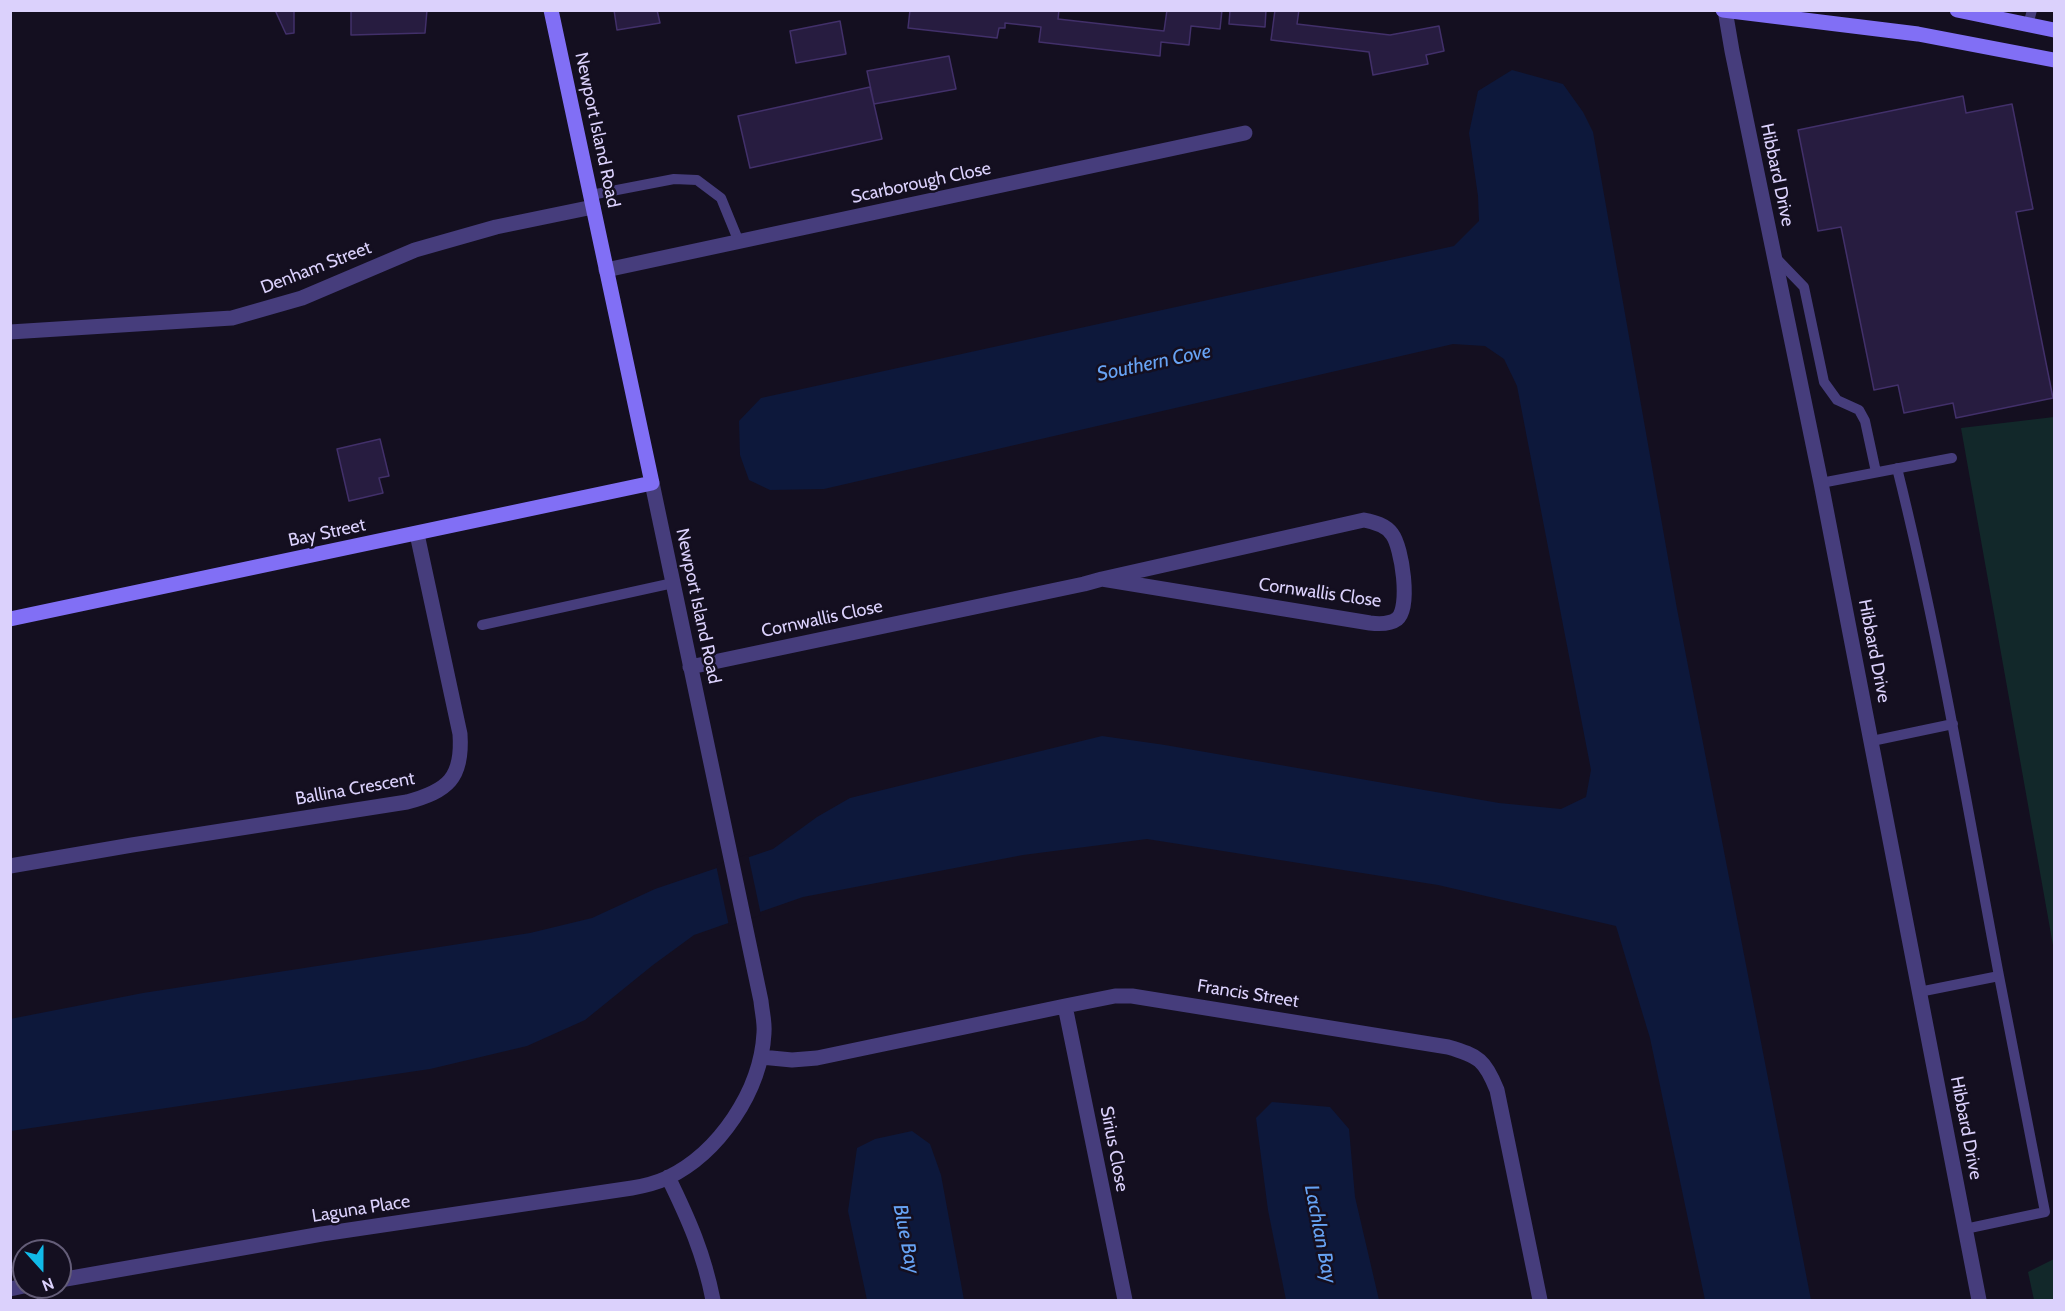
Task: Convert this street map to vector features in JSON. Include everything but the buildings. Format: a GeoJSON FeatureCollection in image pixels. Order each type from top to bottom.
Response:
{"type":"FeatureCollection","features":[{"type":"Feature","properties":{"kind":"street","name":"Newport Island Road"},"geometry":{"type":"LineString","coordinates":[[551,10],[730,850],[761,1001],[765,1032],[761,1057],[752,1083],[735,1116],[716,1141],[692,1162],[668,1177]]}},
{"type":"Feature","properties":{"kind":"street"},"geometry":{"type":"LineString","coordinates":[[1957,10],[2030,18],[2055,30]]}},
{"type":"Feature","properties":{"kind":"street"},"geometry":{"type":"LineString","coordinates":[[1724,11],[1918,34],[2055,60]]}},
{"type":"Feature","properties":{"kind":"street","name":"Hibbard Drive"},"geometry":{"type":"LineString","coordinates":[[1724,11],[1821,483],[1979,1300]]}},
{"type":"Feature","properties":{"kind":"street","name":"Scarborough Close"},"geometry":{"type":"LineString","coordinates":[[606,270],[1245,133]]}},
{"type":"Feature","properties":{"kind":"street","name":"Denham Street"},"geometry":{"type":"LineString","coordinates":[[10,332],[232,318],[302,298],[415,250],[592,201]]}},
{"type":"Feature","properties":{"kind":"street","name":"Bay Street"},"geometry":{"type":"LineString","coordinates":[[10,619],[652,483]]}},
{"type":"Feature","properties":{"kind":"street","name":"Cornwallis Close"},"geometry":{"type":"LineString","coordinates":[[690,667],[1084,584],[1102,579],[1364,520],[1378,524],[1391,532],[1398,545],[1404,609],[1397,619],[1384,624],[1370,623],[1102,579]]}},
{"type":"Feature","properties":{"kind":"street","name":"Ballina Crescent"},"geometry":{"type":"LineString","coordinates":[[10,866],[132,844],[407,802],[424,798],[445,786],[455,775],[460,764],[460,734],[417,534]]}},
{"type":"Feature","properties":{"kind":"street","name":"Francis Street"},"geometry":{"type":"LineString","coordinates":[[761,1057],[792,1060],[817,1059],[1115,996],[1149,997],[1448,1047],[1471,1053],[1488,1068],[1497,1090],[1540,1300]]}},
{"type":"Feature","properties":{"kind":"street","name":"Sirius Close"},"geometry":{"type":"LineString","coordinates":[[1065,1006],[1125,1300]]}},
{"type":"Feature","properties":{"kind":"street"},"geometry":{"type":"LineString","coordinates":[[668,1177],[692,1227],[707,1268],[713,1300]]}},
{"type":"Feature","properties":{"kind":"street","name":"Laguna Place"},"geometry":{"type":"LineString","coordinates":[[72,1278],[322,1234],[632,1188],[668,1177]]}},
{"type":"Feature","properties":{"kind":"lane"},"geometry":{"type":"LineString","coordinates":[[592,201],[674,179],[697,180],[721,198],[739,242]]}},
{"type":"Feature","properties":{"kind":"lane"},"geometry":{"type":"LineString","coordinates":[[1774,256],[1804,287],[1824,382],[1836,400],[1859,410],[1865,421],[1876,472]]}},
{"type":"Feature","properties":{"kind":"lane"},"geometry":{"type":"LineString","coordinates":[[1821,483],[1952,458]]}},
{"type":"Feature","properties":{"kind":"lane"},"geometry":{"type":"LineString","coordinates":[[1898,468],[1919,555],[1953,724],[2045,1212],[1965,1229]]}},
{"type":"Feature","properties":{"kind":"lane"},"geometry":{"type":"LineString","coordinates":[[482,625],[673,583]]}},
{"type":"Feature","properties":{"kind":"lane"},"geometry":{"type":"LineString","coordinates":[[1872,741],[1953,724]]}},
{"type":"Feature","properties":{"kind":"lane"},"geometry":{"type":"LineString","coordinates":[[1919,992],[1999,976]]}},
{"type":"Feature","properties":{"kind":"green space"},"geometry":{"type":"Polygon","coordinates":[[[2054,417],[2054,951],[1961,428],[2054,417]]]}},
{"type":"Feature","properties":{"kind":"green space"},"geometry":{"type":"Polygon","coordinates":[[[2054,1259],[2054,1300],[2034,1300],[2028,1272],[2054,1259]]]}},
{"type":"Feature","properties":{"kind":"water","name":"Southern Cove"},"geometry":{"type":"Polygon","coordinates":[[[1512,70],[1563,84],[1583,112],[1593,132],[1677,609],[1811,1300],[1705,1300],[1650,1038],[1616,926],[1438,885],[1147,839],[1023,855],[803,897],[694,935],[585,1020],[527,1046],[430,1069],[11,1131],[10,1019],[143,993],[530,933],[592,918],[655,889],[773,849],[817,817],[850,798],[1102,736],[1499,803],[1561,809],[1586,797],[1591,770],[1517,386],[1504,359],[1485,346],[1453,344],[824,489],[770,490],[749,480],[740,455],[739,421],[761,398],[1454,246],[1479,221],[1478,196],[1469,133],[1478,91],[1512,70]]]}},
{"type":"Feature","properties":{"kind":"water","name":"Lachlan Bay"},"geometry":{"type":"Polygon","coordinates":[[[1272,1102],[1330,1107],[1349,1129],[1355,1197],[1379,1300],[1286,1300],[1268,1210],[1256,1118],[1272,1102]]]}},
{"type":"Feature","properties":{"kind":"water","name":"Blue Bay"},"geometry":{"type":"Polygon","coordinates":[[[912,1131],[930,1144],[941,1175],[964,1300],[867,1300],[848,1211],[857,1148],[875,1139],[912,1131]]]}},
{"type":"Feature","properties":{"kind":"pier"},"geometry":{"type":"Polygon","coordinates":[[[748,854],[761,915],[729,926],[716,865],[748,854]]]}}]}
